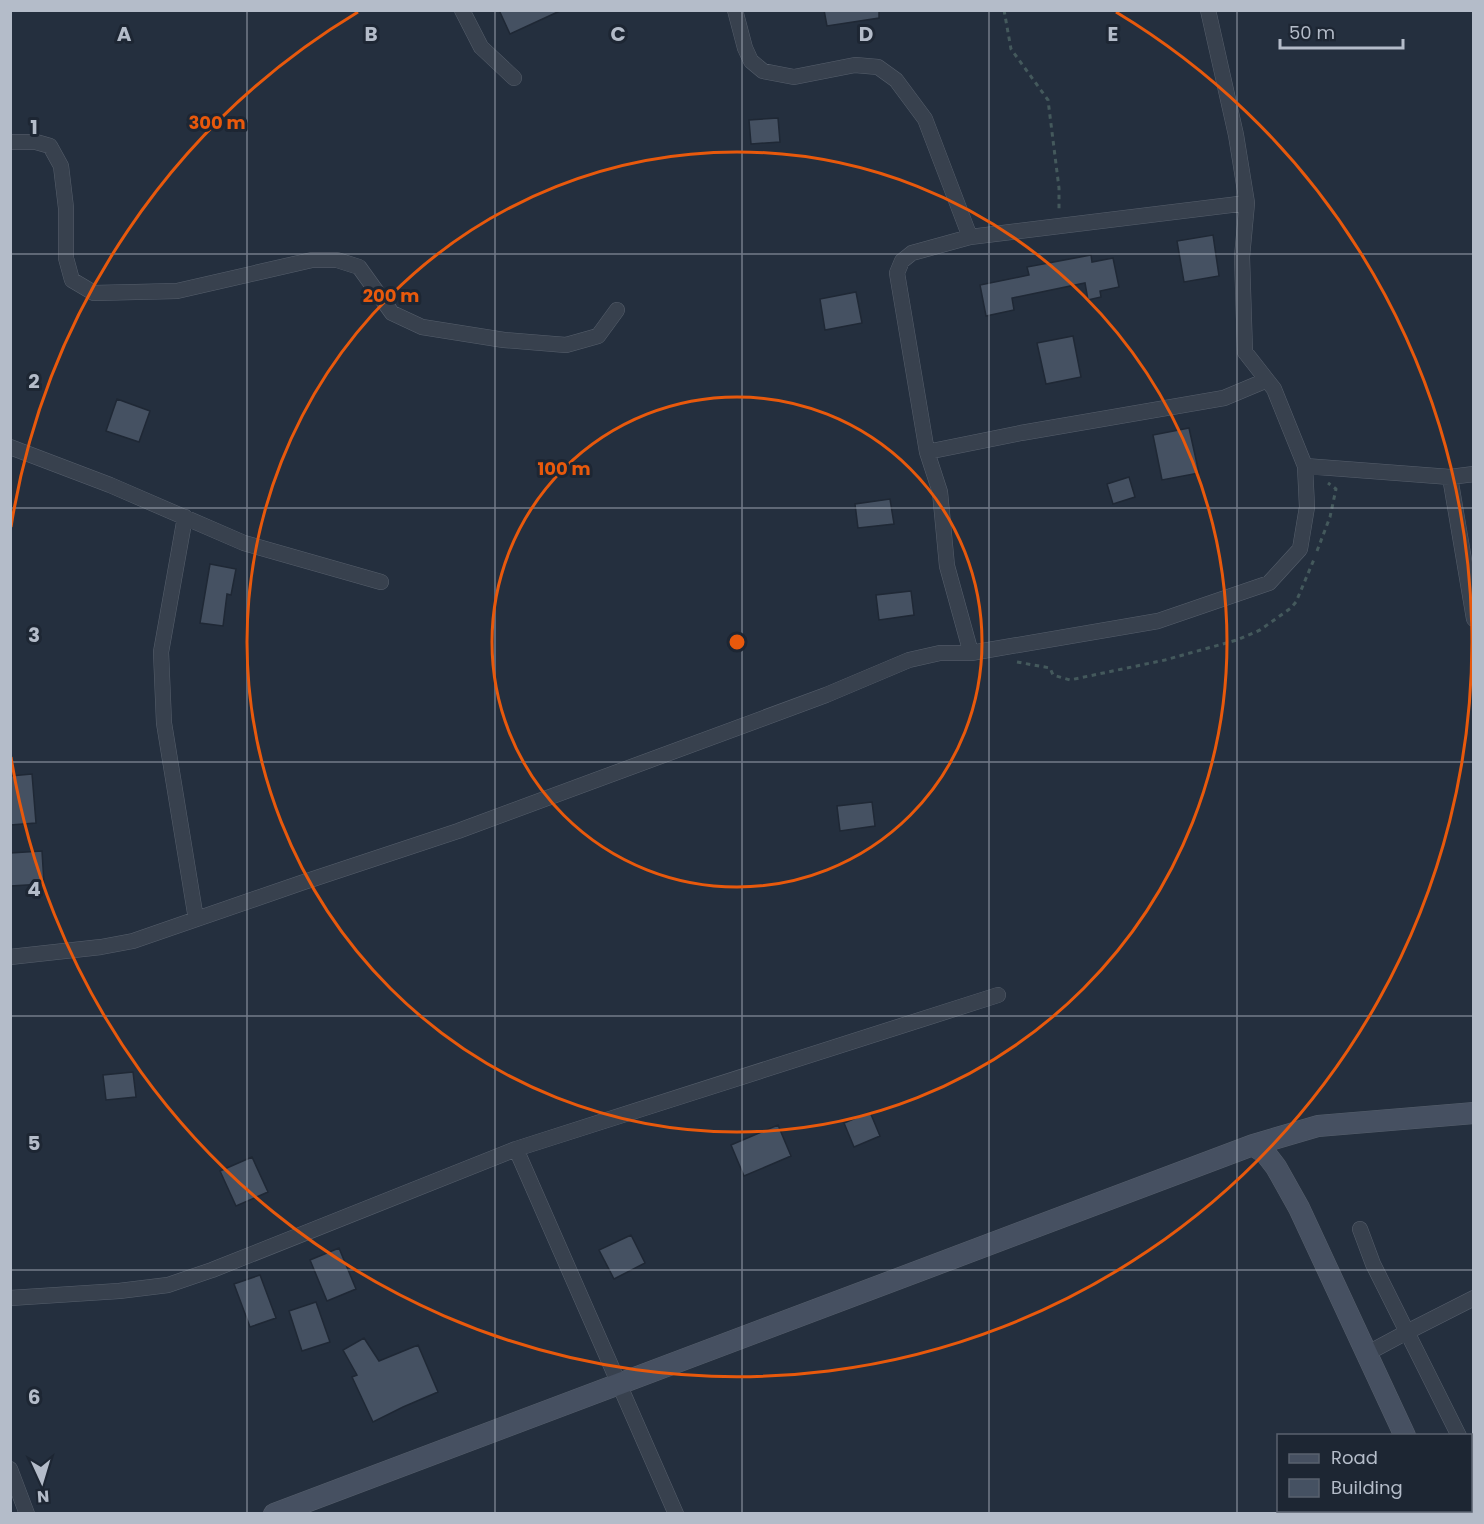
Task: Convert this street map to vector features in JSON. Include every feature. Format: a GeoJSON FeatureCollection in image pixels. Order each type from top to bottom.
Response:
{"type":"FeatureCollection","features":[{"type":"Feature","properties":{"kind":"street"},"geometry":{"type":"LineString","coordinates":[[462,10],[481,47],[514,78]]}},
{"type":"Feature","properties":{"kind":"street"},"geometry":{"type":"LineString","coordinates":[[735,10],[751,61],[763,71],[794,76],[855,65],[878,67],[896,80],[925,119],[970,237]]}},
{"type":"Feature","properties":{"kind":"street"},"geometry":{"type":"LineString","coordinates":[[10,957],[133,941],[458,831],[826,695],[909,660],[940,653],[971,653],[1158,621],[1269,583],[1300,549],[1307,507],[1305,466],[1274,389],[1245,352],[1242,257],[1247,203],[1236,135],[1208,10]]}},
{"type":"Feature","properties":{"kind":"street"},"geometry":{"type":"LineString","coordinates":[[10,142],[36,142],[50,146],[61,166],[66,208],[66,258],[72,280],[94,293],[177,291],[312,260],[338,260],[359,267],[392,313],[422,327],[504,340],[566,345],[598,336],[617,310]]}},
{"type":"Feature","properties":{"kind":"street"},"geometry":{"type":"LineString","coordinates":[[971,653],[947,566],[940,492],[927,452],[897,273],[902,261],[912,253],[970,237],[1247,203]]}},
{"type":"Feature","properties":{"kind":"street"},"geometry":{"type":"LineString","coordinates":[[927,452],[1021,433],[1224,398],[1267,380]]}},
{"type":"Feature","properties":{"kind":"street"},"geometry":{"type":"LineString","coordinates":[[10,447],[110,485],[244,543],[381,582]]}},
{"type":"Feature","properties":{"kind":"street"},"geometry":{"type":"LineString","coordinates":[[1305,466],[1450,477],[1473,474]]}},
{"type":"Feature","properties":{"kind":"street"},"geometry":{"type":"LineString","coordinates":[[1450,477],[1473,619]]}},
{"type":"Feature","properties":{"kind":"street"},"geometry":{"type":"LineString","coordinates":[[185,517],[160,652],[164,723],[196,919]]}},
{"type":"Feature","properties":{"kind":"street"},"geometry":{"type":"LineString","coordinates":[[10,1298],[119,1291],[168,1285],[212,1270],[516,1149],[998,995]]}},
{"type":"Feature","properties":{"kind":"street"},"geometry":{"type":"LineString","coordinates":[[274,1514],[1253,1145],[1318,1126],[1473,1113]]}},
{"type":"Feature","properties":{"kind":"street"},"geometry":{"type":"LineString","coordinates":[[1253,1145],[1266,1154],[1299,1208],[1404,1434]]}},
{"type":"Feature","properties":{"kind":"street"},"geometry":{"type":"LineString","coordinates":[[516,1149],[676,1514]]}},
{"type":"Feature","properties":{"kind":"street"},"geometry":{"type":"LineString","coordinates":[[1360,1229],[1373,1264],[1458,1434]]}},
{"type":"Feature","properties":{"kind":"street"},"geometry":{"type":"LineString","coordinates":[[1366,1354],[1473,1298]]}},
{"type":"Feature","properties":{"kind":"street"},"geometry":{"type":"LineString","coordinates":[[10,1468],[27,1514]]}},
{"type":"Feature","properties":{"kind":"path"},"geometry":{"type":"LineString","coordinates":[[1004,10],[1011,49],[1048,100],[1059,188],[1060,225]]}},
{"type":"Feature","properties":{"kind":"building"},"geometry":{"type":"Polygon","coordinates":[[[499,10],[562,10],[510,34],[499,10]]]}},
{"type":"Feature","properties":{"kind":"building"},"geometry":{"type":"Polygon","coordinates":[[[824,10],[879,10],[879,18],[827,26],[824,10]]]}},
{"type":"Feature","properties":{"kind":"building"},"geometry":{"type":"Polygon","coordinates":[[[778,118],[780,142],[751,144],[749,120],[778,118]]]}},
{"type":"Feature","properties":{"kind":"building"},"geometry":{"type":"Polygon","coordinates":[[[1213,235],[1219,276],[1184,282],[1177,241],[1213,235]]]}},
{"type":"Feature","properties":{"kind":"building"},"geometry":{"type":"Polygon","coordinates":[[[1091,255],[1092,262],[1113,258],[1119,287],[1100,291],[1101,297],[1088,300],[1085,283],[1012,298],[1014,310],[986,316],[980,285],[1029,275],[1027,267],[1091,255]]]}},
{"type":"Feature","properties":{"kind":"building"},"geometry":{"type":"Polygon","coordinates":[[[856,292],[862,323],[825,330],[820,299],[856,292]]]}},
{"type":"Feature","properties":{"kind":"building"},"geometry":{"type":"Polygon","coordinates":[[[1073,336],[1081,377],[1046,384],[1037,343],[1073,336]]]}},
{"type":"Feature","properties":{"kind":"building"},"geometry":{"type":"Polygon","coordinates":[[[117,399],[150,411],[139,442],[106,431],[117,399]]]}},
{"type":"Feature","properties":{"kind":"building"},"geometry":{"type":"Polygon","coordinates":[[[1189,428],[1199,473],[1162,480],[1153,435],[1189,428]]]}},
{"type":"Feature","properties":{"kind":"building"},"geometry":{"type":"Polygon","coordinates":[[[1129,477],[1135,497],[1113,504],[1107,484],[1129,477]]]}},
{"type":"Feature","properties":{"kind":"building"},"geometry":{"type":"Polygon","coordinates":[[[890,499],[894,524],[858,528],[855,504],[890,499]]]}},
{"type":"Feature","properties":{"kind":"building"},"geometry":{"type":"Polygon","coordinates":[[[210,564],[236,569],[231,595],[227,594],[223,626],[200,623],[210,564]]]}},
{"type":"Feature","properties":{"kind":"building"},"geometry":{"type":"Polygon","coordinates":[[[911,591],[914,615],[879,620],[876,595],[911,591]]]}},
{"type":"Feature","properties":{"kind":"building"},"geometry":{"type":"Polygon","coordinates":[[[32,774],[36,823],[10,825],[10,776],[32,774]]]}},
{"type":"Feature","properties":{"kind":"building"},"geometry":{"type":"Polygon","coordinates":[[[872,802],[875,826],[840,831],[837,806],[872,802]]]}},
{"type":"Feature","properties":{"kind":"building"},"geometry":{"type":"Polygon","coordinates":[[[42,851],[44,884],[10,886],[10,853],[42,851]]]}},
{"type":"Feature","properties":{"kind":"building"},"geometry":{"type":"Polygon","coordinates":[[[133,1072],[136,1097],[106,1100],[103,1075],[133,1072]]]}},
{"type":"Feature","properties":{"kind":"building"},"geometry":{"type":"Polygon","coordinates":[[[870,1112],[880,1136],[854,1147],[844,1123],[870,1112]]]}},
{"type":"Feature","properties":{"kind":"building"},"geometry":{"type":"Polygon","coordinates":[[[778,1125],[791,1156],[744,1176],[731,1145],[778,1125]]]}},
{"type":"Feature","properties":{"kind":"building"},"geometry":{"type":"Polygon","coordinates":[[[252,1157],[268,1192],[236,1206],[220,1171],[252,1157]]]}},
{"type":"Feature","properties":{"kind":"building"},"geometry":{"type":"Polygon","coordinates":[[[631,1235],[645,1263],[614,1279],[599,1250],[631,1235]]]}},
{"type":"Feature","properties":{"kind":"building"},"geometry":{"type":"Polygon","coordinates":[[[339,1248],[356,1289],[327,1301],[310,1260],[339,1248]]]}},
{"type":"Feature","properties":{"kind":"building"},"geometry":{"type":"Polygon","coordinates":[[[260,1275],[276,1318],[250,1327],[234,1284],[260,1275]]]}},
{"type":"Feature","properties":{"kind":"building"},"geometry":{"type":"Polygon","coordinates":[[[316,1302],[330,1342],[302,1351],[289,1311],[316,1302]]]}},
{"type":"Feature","properties":{"kind":"building"},"geometry":{"type":"Polygon","coordinates":[[[364,1338],[379,1361],[418,1345],[438,1392],[373,1422],[352,1377],[357,1375],[343,1350],[364,1338]]]}}]}
